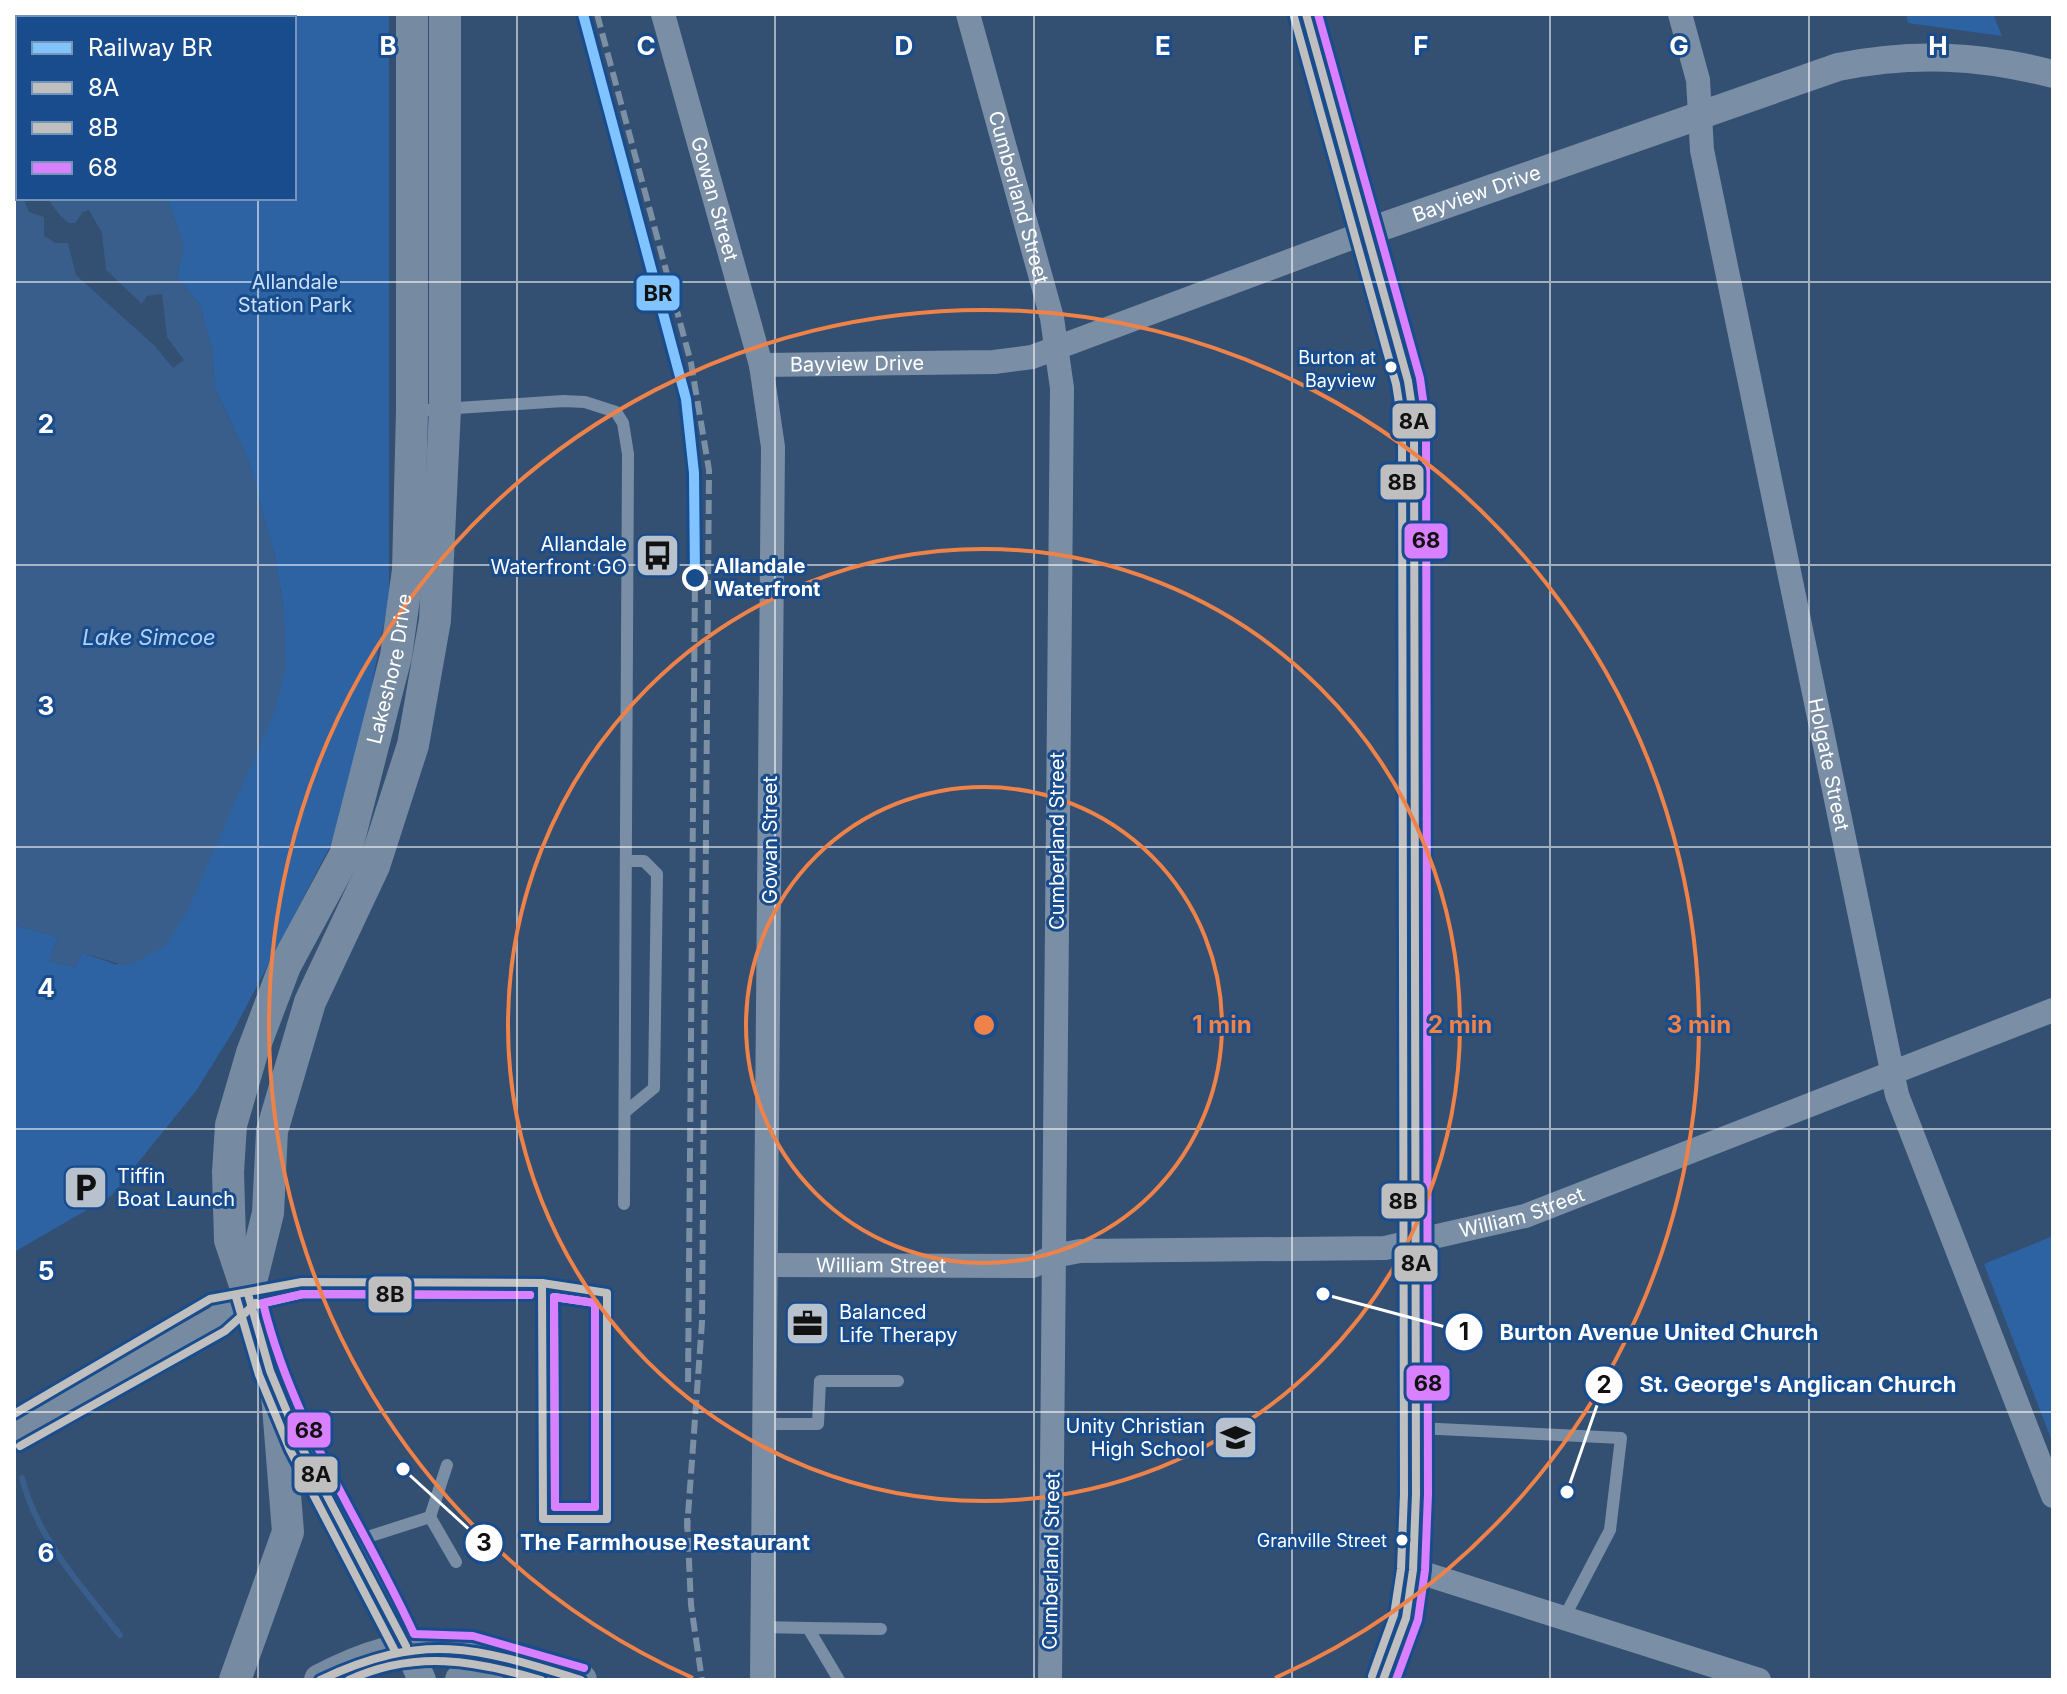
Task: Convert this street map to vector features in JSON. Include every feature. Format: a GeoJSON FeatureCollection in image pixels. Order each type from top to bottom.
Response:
{"type":"FeatureCollection","features":[{"type":"Feature","properties":{"kind":"main road","name":"Lakeshore Drive"},"geometry":{"type":"LineString","coordinates":[[248,1294],[230,1240],[228,1172],[231,1125],[252,1053],[285,966],[345,855],[396,656],[408,570],[412,411],[412,14]]}},
{"type":"Feature","properties":{"kind":"main road","name":"Lakeshore Drive"},"geometry":{"type":"LineString","coordinates":[[248,1294],[268,1213],[272,1131],[310,1002],[374,866],[413,745],[435,620],[445,409],[445,14]]}},
{"type":"Feature","properties":{"kind":"main road"},"geometry":{"type":"LineString","coordinates":[[1306,14],[1408,381],[1414,421],[1416,1428],[1413,1570],[1406,1618],[1383,1680]]}},
{"type":"Feature","properties":{"kind":"main road"},"geometry":{"type":"LineString","coordinates":[[14,1414],[210,1299],[248,1294]]}},
{"type":"Feature","properties":{"kind":"main road"},"geometry":{"type":"LineString","coordinates":[[14,1436],[219,1321],[248,1294]]}},
{"type":"Feature","properties":{"kind":"main road"},"geometry":{"type":"LineString","coordinates":[[235,1680],[288,1532],[277,1394]]}},
{"type":"Feature","properties":{"kind":"main road"},"geometry":{"type":"LineString","coordinates":[[320,1680],[364,1658],[406,1646],[471,1648],[514,1658],[581,1680]]}},
{"type":"Feature","properties":{"kind":"main road"},"geometry":{"type":"LineString","coordinates":[[461,1680],[476,1669],[514,1658]]}},
{"type":"Feature","properties":{"kind":"street","name":"Gowan Street"},"geometry":{"type":"LineString","coordinates":[[663,14],[761,365],[770,422],[773,476],[762,1680]]}},
{"type":"Feature","properties":{"kind":"street","name":"Cumberland Street"},"geometry":{"type":"LineString","coordinates":[[968,14],[1052,318],[1062,388],[1050,1680]]}},
{"type":"Feature","properties":{"kind":"street","name":"Holgate Street"},"geometry":{"type":"LineString","coordinates":[[1680,14],[1698,80],[1702,150],[1897,1095],[2053,1496]]}},
{"type":"Feature","properties":{"kind":"street","name":"Bayview Drive"},"geometry":{"type":"LineString","coordinates":[[761,365],[994,362],[1032,357],[1367,232],[1838,67],[1890,57],[1978,58],[2053,74]]}},
{"type":"Feature","properties":{"kind":"street","name":"William Street"},"geometry":{"type":"LineString","coordinates":[[767,1265],[1033,1266],[1054,1256],[1080,1251],[1385,1248],[1416,1243],[1525,1216],[2053,1010]]}},
{"type":"Feature","properties":{"kind":"street"},"geometry":{"type":"LineString","coordinates":[[248,1294],[277,1394],[422,1680]]}},
{"type":"Feature","properties":{"kind":"street"},"geometry":{"type":"LineString","coordinates":[[1413,1570],[1759,1680]]}},
{"type":"Feature","properties":{"kind":"lane"},"geometry":{"type":"LineString","coordinates":[[412,411],[585,402],[616,412],[623,423],[628,454],[624,1204]]}},
{"type":"Feature","properties":{"kind":"lane"},"geometry":{"type":"LineString","coordinates":[[625,1112],[654,1088],[657,874],[644,861],[626,861]]}},
{"type":"Feature","properties":{"kind":"lane"},"geometry":{"type":"LineString","coordinates":[[248,1294],[302,1282],[542,1283],[607,1293],[607,1519],[543,1519],[542,1283]]}},
{"type":"Feature","properties":{"kind":"lane"},"geometry":{"type":"LineString","coordinates":[[765,1424],[818,1424],[820,1381],[898,1381]]}},
{"type":"Feature","properties":{"kind":"lane"},"geometry":{"type":"LineString","coordinates":[[1416,1428],[1621,1438],[1610,1530],[1565,1616]]}},
{"type":"Feature","properties":{"kind":"lane"},"geometry":{"type":"LineString","coordinates":[[447,1465],[430,1517],[456,1562]]}},
{"type":"Feature","properties":{"kind":"lane"},"geometry":{"type":"LineString","coordinates":[[352,1542],[430,1517]]}},
{"type":"Feature","properties":{"kind":"lane"},"geometry":{"type":"LineString","coordinates":[[762,1627],[881,1629]]}},
{"type":"Feature","properties":{"kind":"lane"},"geometry":{"type":"LineString","coordinates":[[808,1628],[839,1680]]}},
{"type":"Feature","properties":{"kind":"green space","name":"Allandale Station Park"},"geometry":{"type":"Polygon","coordinates":[[[389,14],[389,597],[346,816],[234,1030],[196,1091],[111,1196],[14,1252],[14,925],[58,937],[49,961],[75,967],[83,953],[117,965],[284,611],[275,557],[248,459],[215,388],[212,349],[200,305],[177,277],[184,246],[168,200],[296,200],[296,16],[122,16],[389,14]]]}},
{"type":"Feature","properties":{"kind":"green space"},"geometry":{"type":"Polygon","coordinates":[[[1906,14],[1993,14],[2002,36],[1908,23],[1906,14]]]}},
{"type":"Feature","properties":{"kind":"green space"},"geometry":{"type":"Polygon","coordinates":[[[2053,1236],[2053,1444],[1984,1264],[2053,1236]]]}},
{"type":"Feature","properties":{"kind":"water","name":"Lake Simcoe"},"geometry":{"type":"Polygon","coordinates":[[[14,184],[16,200],[24,200],[29,212],[44,217],[44,236],[56,243],[68,243],[76,275],[155,346],[173,368],[184,360],[167,337],[162,294],[147,296],[142,304],[106,270],[102,233],[89,210],[83,212],[75,223],[69,223],[48,200],[168,200],[184,246],[177,277],[200,305],[212,349],[215,388],[248,459],[275,557],[284,611],[286,665],[275,711],[186,914],[164,947],[127,966],[83,953],[75,967],[49,961],[58,937],[14,925],[14,184]]]}},
{"type":"Feature","properties":{"kind":"waterway"},"geometry":{"type":"LineString","coordinates":[[22,1478],[29,1501],[50,1542],[120,1635]]}},
{"type":"Feature","properties":{"kind":"railway"},"geometry":{"type":"LineString","coordinates":[[597,14],[691,363],[709,470],[702,1322],[687,1529]]}},
{"type":"Feature","properties":{"kind":"railway"},"geometry":{"type":"LineString","coordinates":[[688,1382],[695,578]]}},
{"type":"Feature","properties":{"kind":"railway"},"geometry":{"type":"LineString","coordinates":[[687,1518],[691,1605],[702,1680]]}},
{"type":"Feature","properties":{"kind":"rail line","name":"BR"},"geometry":{"type":"LineString","coordinates":[[583,14],[686,399],[694,473],[695,578]]}},
{"type":"Feature","properties":{"kind":"transit line","name":"8A"},"geometry":{"type":"LineString","coordinates":[[1306,14],[1408,381],[1414,421],[1416,1494],[1413,1570],[1406,1618],[1383,1680]]}},
{"type":"Feature","properties":{"kind":"transit line","name":"68"},"geometry":{"type":"LineString","coordinates":[[1318,14],[1420,378],[1426,421],[1428,1494],[1425,1570],[1418,1620],[1396,1680]]}},
{"type":"Feature","properties":{"kind":"transit line","name":"8B"},"geometry":{"type":"LineString","coordinates":[[1294,17],[1396,384],[1402,422],[1404,1494],[1401,1569],[1394,1615],[1372,1676]]}},
{"type":"Feature","properties":{"kind":"transit line","name":"8A"},"geometry":{"type":"LineString","coordinates":[[14,1414],[210,1299],[302,1282],[542,1283]]}},
{"type":"Feature","properties":{"kind":"transit line","name":"8A"},"geometry":{"type":"LineString","coordinates":[[542,1283],[607,1293],[607,1519],[543,1519],[542,1283]]}},
{"type":"Feature","properties":{"kind":"transit line","name":"8A"},"geometry":{"type":"LineString","coordinates":[[248,1294],[270,1371],[301,1446],[406,1646]]}},
{"type":"Feature","properties":{"kind":"transit line","name":"8B"},"geometry":{"type":"LineString","coordinates":[[251,1306],[303,1294],[530,1295]]}},
{"type":"Feature","properties":{"kind":"transit line","name":"68"},"geometry":{"type":"LineString","coordinates":[[530,1295],[303,1294],[263,1303],[276,1348],[310,1432],[414,1634],[473,1636],[584,1668]]}},
{"type":"Feature","properties":{"kind":"transit line","name":"8B"},"geometry":{"type":"LineString","coordinates":[[236,1297],[259,1375],[290,1450],[395,1651]]}},
{"type":"Feature","properties":{"kind":"transit line","name":"8B"},"geometry":{"type":"LineString","coordinates":[[554,1297],[595,1303],[595,1507],[555,1507],[554,1297]]}},
{"type":"Feature","properties":{"kind":"transit line","name":"68"},"geometry":{"type":"LineString","coordinates":[[554,1297],[595,1303],[595,1507],[555,1507],[554,1297]]}},
{"type":"Feature","properties":{"kind":"transit line","name":"8B"},"geometry":{"type":"LineString","coordinates":[[20,1446],[225,1331],[256,1303]]}},
{"type":"Feature","properties":{"kind":"transit line","name":"8A"},"geometry":{"type":"LineString","coordinates":[[320,1680],[390,1655],[450,1649],[510,1659],[581,1680]]}},
{"type":"Feature","properties":{"kind":"transit line","name":"8B"},"geometry":{"type":"LineString","coordinates":[[349,1680],[397,1665],[444,1661],[492,1667],[541,1680]]}},
{"type":"Feature","properties":{"kind":"place","name":"Burton at Bayview"},"geometry":{"type":"Point","coordinates":[1391,367]}},
{"type":"Feature","properties":{"kind":"place","name":"Allandale Waterfront GO"},"geometry":{"type":"Point","coordinates":[658,555]}},
{"type":"Feature","properties":{"kind":"place","name":"Allandale Waterfront"},"geometry":{"type":"Point","coordinates":[695,578]}},
{"type":"Feature","properties":{"kind":"place","name":"Tiffin Boat Launch"},"geometry":{"type":"Point","coordinates":[86,1187]}},
{"type":"Feature","properties":{"kind":"place","name":"Burton Avenue United Church"},"geometry":{"type":"Point","coordinates":[1323,1294]}},
{"type":"Feature","properties":{"kind":"place","name":"Balanced Life Therapy"},"geometry":{"type":"Point","coordinates":[808,1323]}},
{"type":"Feature","properties":{"kind":"place","name":"Unity Christian High School"},"geometry":{"type":"Point","coordinates":[1236,1437]}},
{"type":"Feature","properties":{"kind":"place","name":"The Farmhouse Restaurant"},"geometry":{"type":"Point","coordinates":[403,1469]}},
{"type":"Feature","properties":{"kind":"place","name":"St. George's Anglican Church"},"geometry":{"type":"Point","coordinates":[1567,1492]}},
{"type":"Feature","properties":{"kind":"place","name":"Granville Street"},"geometry":{"type":"Point","coordinates":[1402,1540]}}]}
